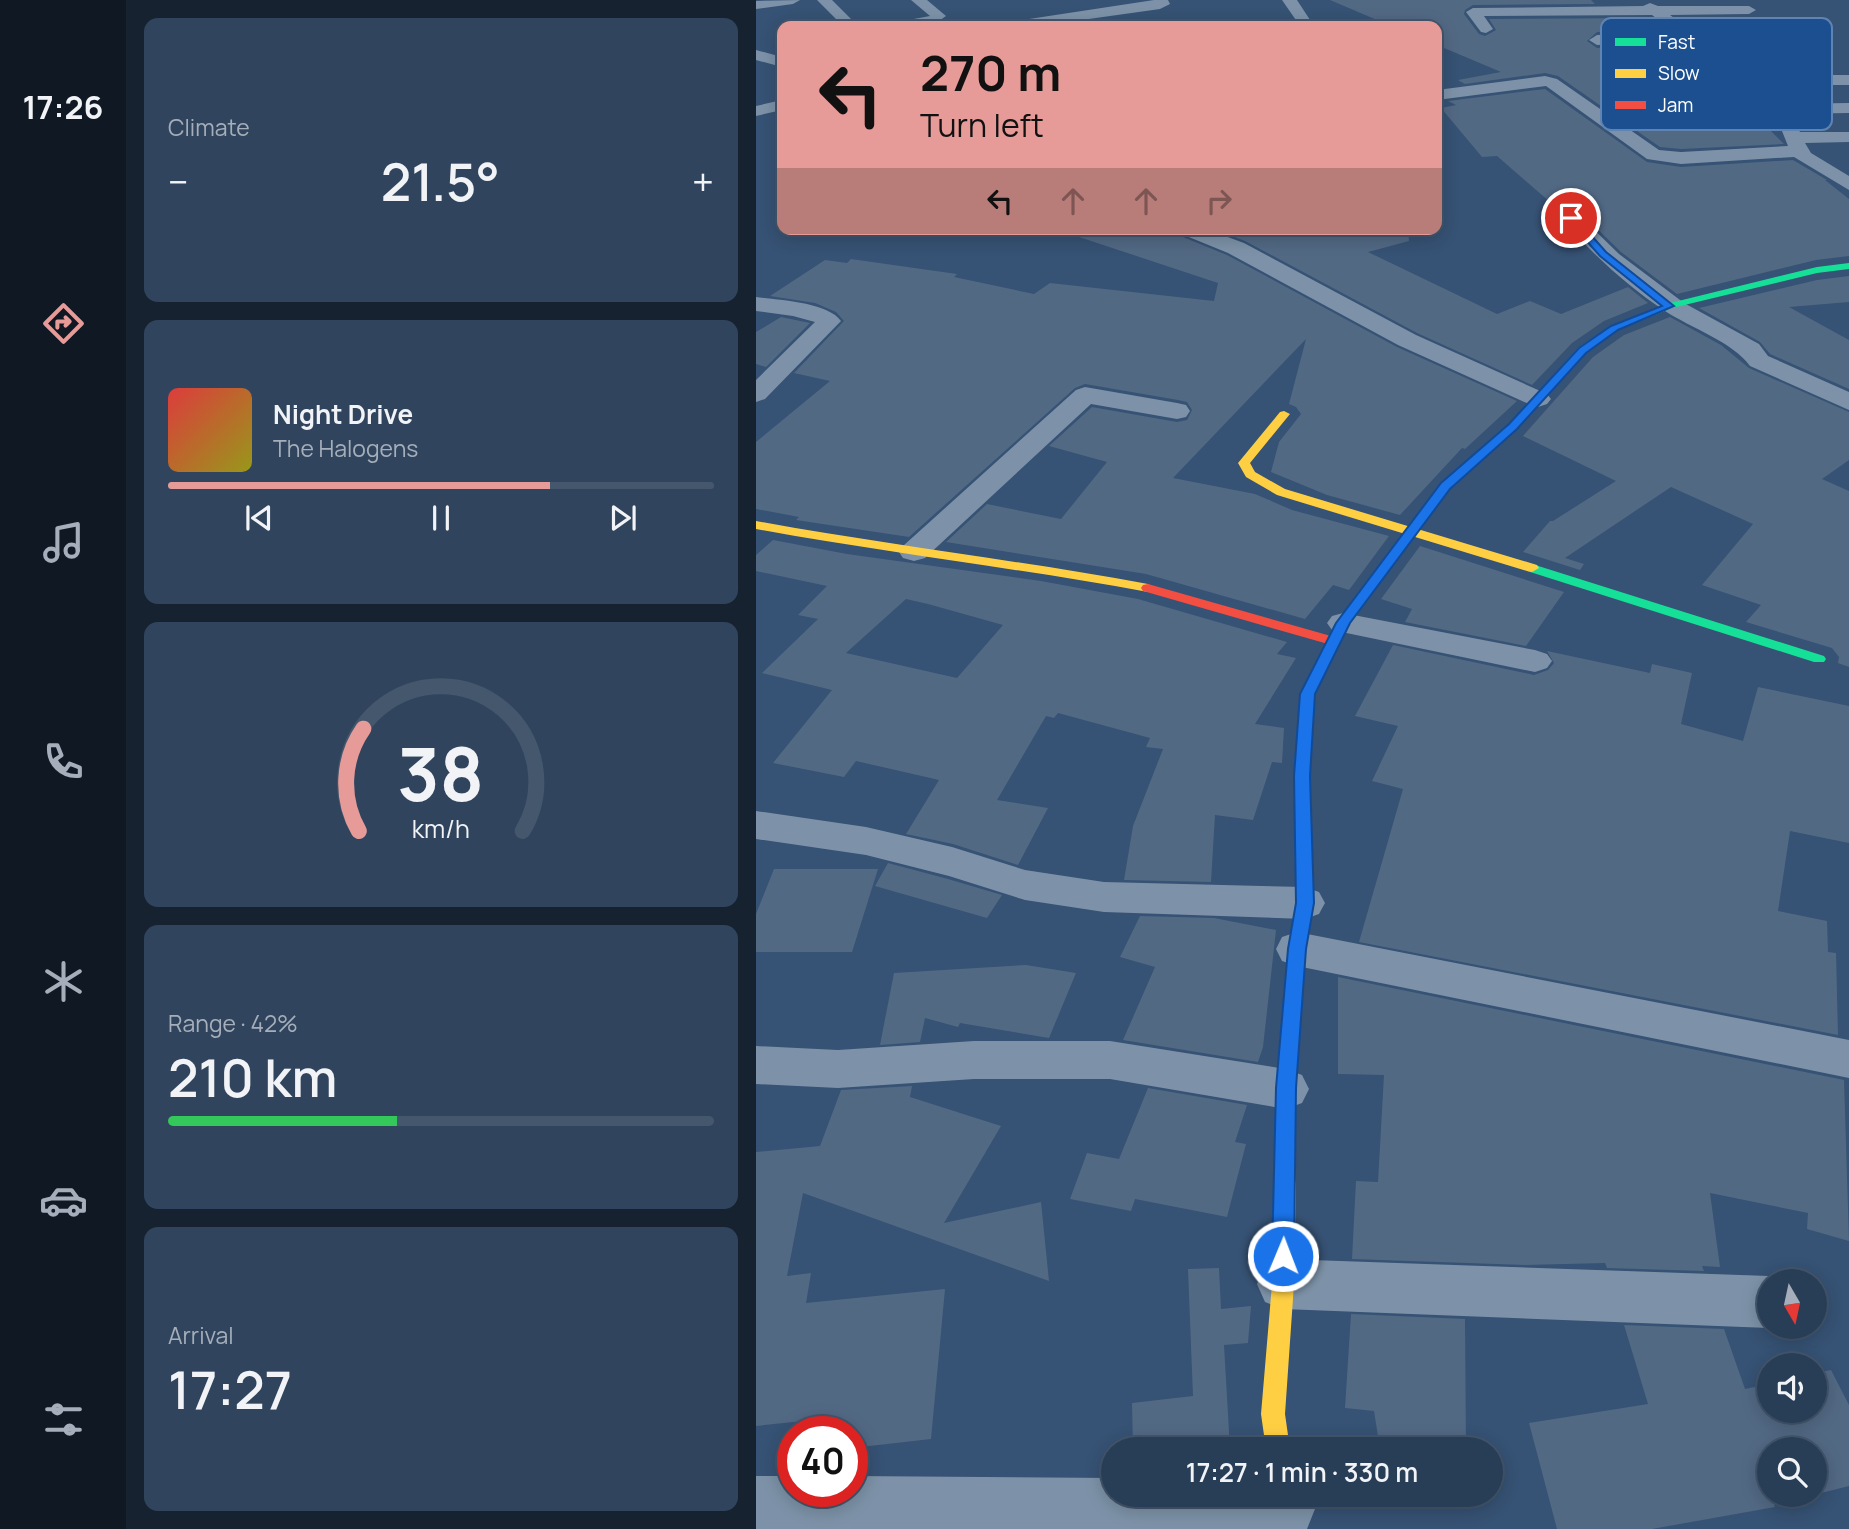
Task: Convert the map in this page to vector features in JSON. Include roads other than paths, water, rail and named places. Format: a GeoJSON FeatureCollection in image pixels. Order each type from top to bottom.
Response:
{"type":"FeatureCollection","features":[{"type":"Feature","properties":{"kind":"street"},"geometry":{"type":"LineString","coordinates":[[756,5],[793,0]]}},
{"type":"Feature","properties":{"kind":"street"},"geometry":{"type":"LineString","coordinates":[[824,0],[846,21]]}},
{"type":"Feature","properties":{"kind":"street"},"geometry":{"type":"LineString","coordinates":[[918,0],[939,16],[925,21]]}},
{"type":"Feature","properties":{"kind":"street"},"geometry":{"type":"LineString","coordinates":[[1077,0],[1091,14]]}},
{"type":"Feature","properties":{"kind":"street"},"geometry":{"type":"LineString","coordinates":[[1043,21],[1160,5],[1163,4],[1161,0]]}},
{"type":"Feature","properties":{"kind":"street"},"geometry":{"type":"LineString","coordinates":[[1289,0],[1304,21]]}},
{"type":"Feature","properties":{"kind":"street"},"geometry":{"type":"LineString","coordinates":[[1649,5],[1665,18]]}},
{"type":"Feature","properties":{"kind":"street"},"geometry":{"type":"LineString","coordinates":[[1486,29],[1473,12],[1649,5],[1749,10]]}},
{"type":"Feature","properties":{"kind":"street"},"geometry":{"type":"LineString","coordinates":[[1597,40],[1601,40]]}},
{"type":"Feature","properties":{"kind":"street"},"geometry":{"type":"LineString","coordinates":[[756,55],[777,61]]}},
{"type":"Feature","properties":{"kind":"street"},"geometry":{"type":"LineString","coordinates":[[1442,94],[1545,81],[1551,82],[1601,117]]}},
{"type":"Feature","properties":{"kind":"street"},"geometry":{"type":"LineString","coordinates":[[756,111],[777,106]]}},
{"type":"Feature","properties":{"kind":"street"},"geometry":{"type":"LineString","coordinates":[[1619,130],[1661,157],[1849,136]]}},
{"type":"Feature","properties":{"kind":"street"},"geometry":{"type":"LineString","coordinates":[[1790,130],[1796,144],[1838,180],[1849,184]]}},
{"type":"Feature","properties":{"kind":"street"},"geometry":{"type":"LineString","coordinates":[[1571,218],[1603,254],[1669,306],[1750,349],[1759,362],[1849,402]]}},
{"type":"Feature","properties":{"kind":"street"},"geometry":{"type":"LineString","coordinates":[[1202,235],[1236,248],[1407,340],[1538,399]]}},
{"type":"Feature","properties":{"kind":"street"},"geometry":{"type":"LineString","coordinates":[[1276,1437],[1273,1414],[1283,1284],[1286,1088],[1297,949],[1305,903],[1302,776],[1308,694],[1338,632],[1445,486],[1513,426],[1582,351],[1614,328],[1669,306],[1817,270],[1849,266]]}},
{"type":"Feature","properties":{"kind":"street"},"geometry":{"type":"LineString","coordinates":[[756,304],[796,309],[829,321],[761,384]]}},
{"type":"Feature","properties":{"kind":"street"},"geometry":{"type":"LineString","coordinates":[[914,552],[1085,395],[1177,411]]}},
{"type":"Feature","properties":{"kind":"street"},"geometry":{"type":"LineString","coordinates":[[1284,414],[1244,463],[1250,476],[1295,497],[1440,539],[1819,659]]}},
{"type":"Feature","properties":{"kind":"street"},"geometry":{"type":"LineString","coordinates":[[756,525],[914,552],[1041,568],[1144,587],[1338,632],[1535,662]]}},
{"type":"Feature","properties":{"kind":"street"},"geometry":{"type":"LineString","coordinates":[[756,825],[866,841],[952,862],[1025,885],[1104,897],[1305,903]]}},
{"type":"Feature","properties":{"kind":"street"},"geometry":{"type":"LineString","coordinates":[[1297,949],[1849,1059]]}},
{"type":"Feature","properties":{"kind":"street"},"geometry":{"type":"LineString","coordinates":[[756,1065],[838,1069],[974,1060],[1110,1060],[1286,1088]]}},
{"type":"Feature","properties":{"kind":"street"},"geometry":{"type":"LineString","coordinates":[[1283,1284],[1757,1302]]}},
{"type":"Feature","properties":{"kind":"street"},"geometry":{"type":"LineString","coordinates":[[756,1505],[1287,1511]]}}]}
